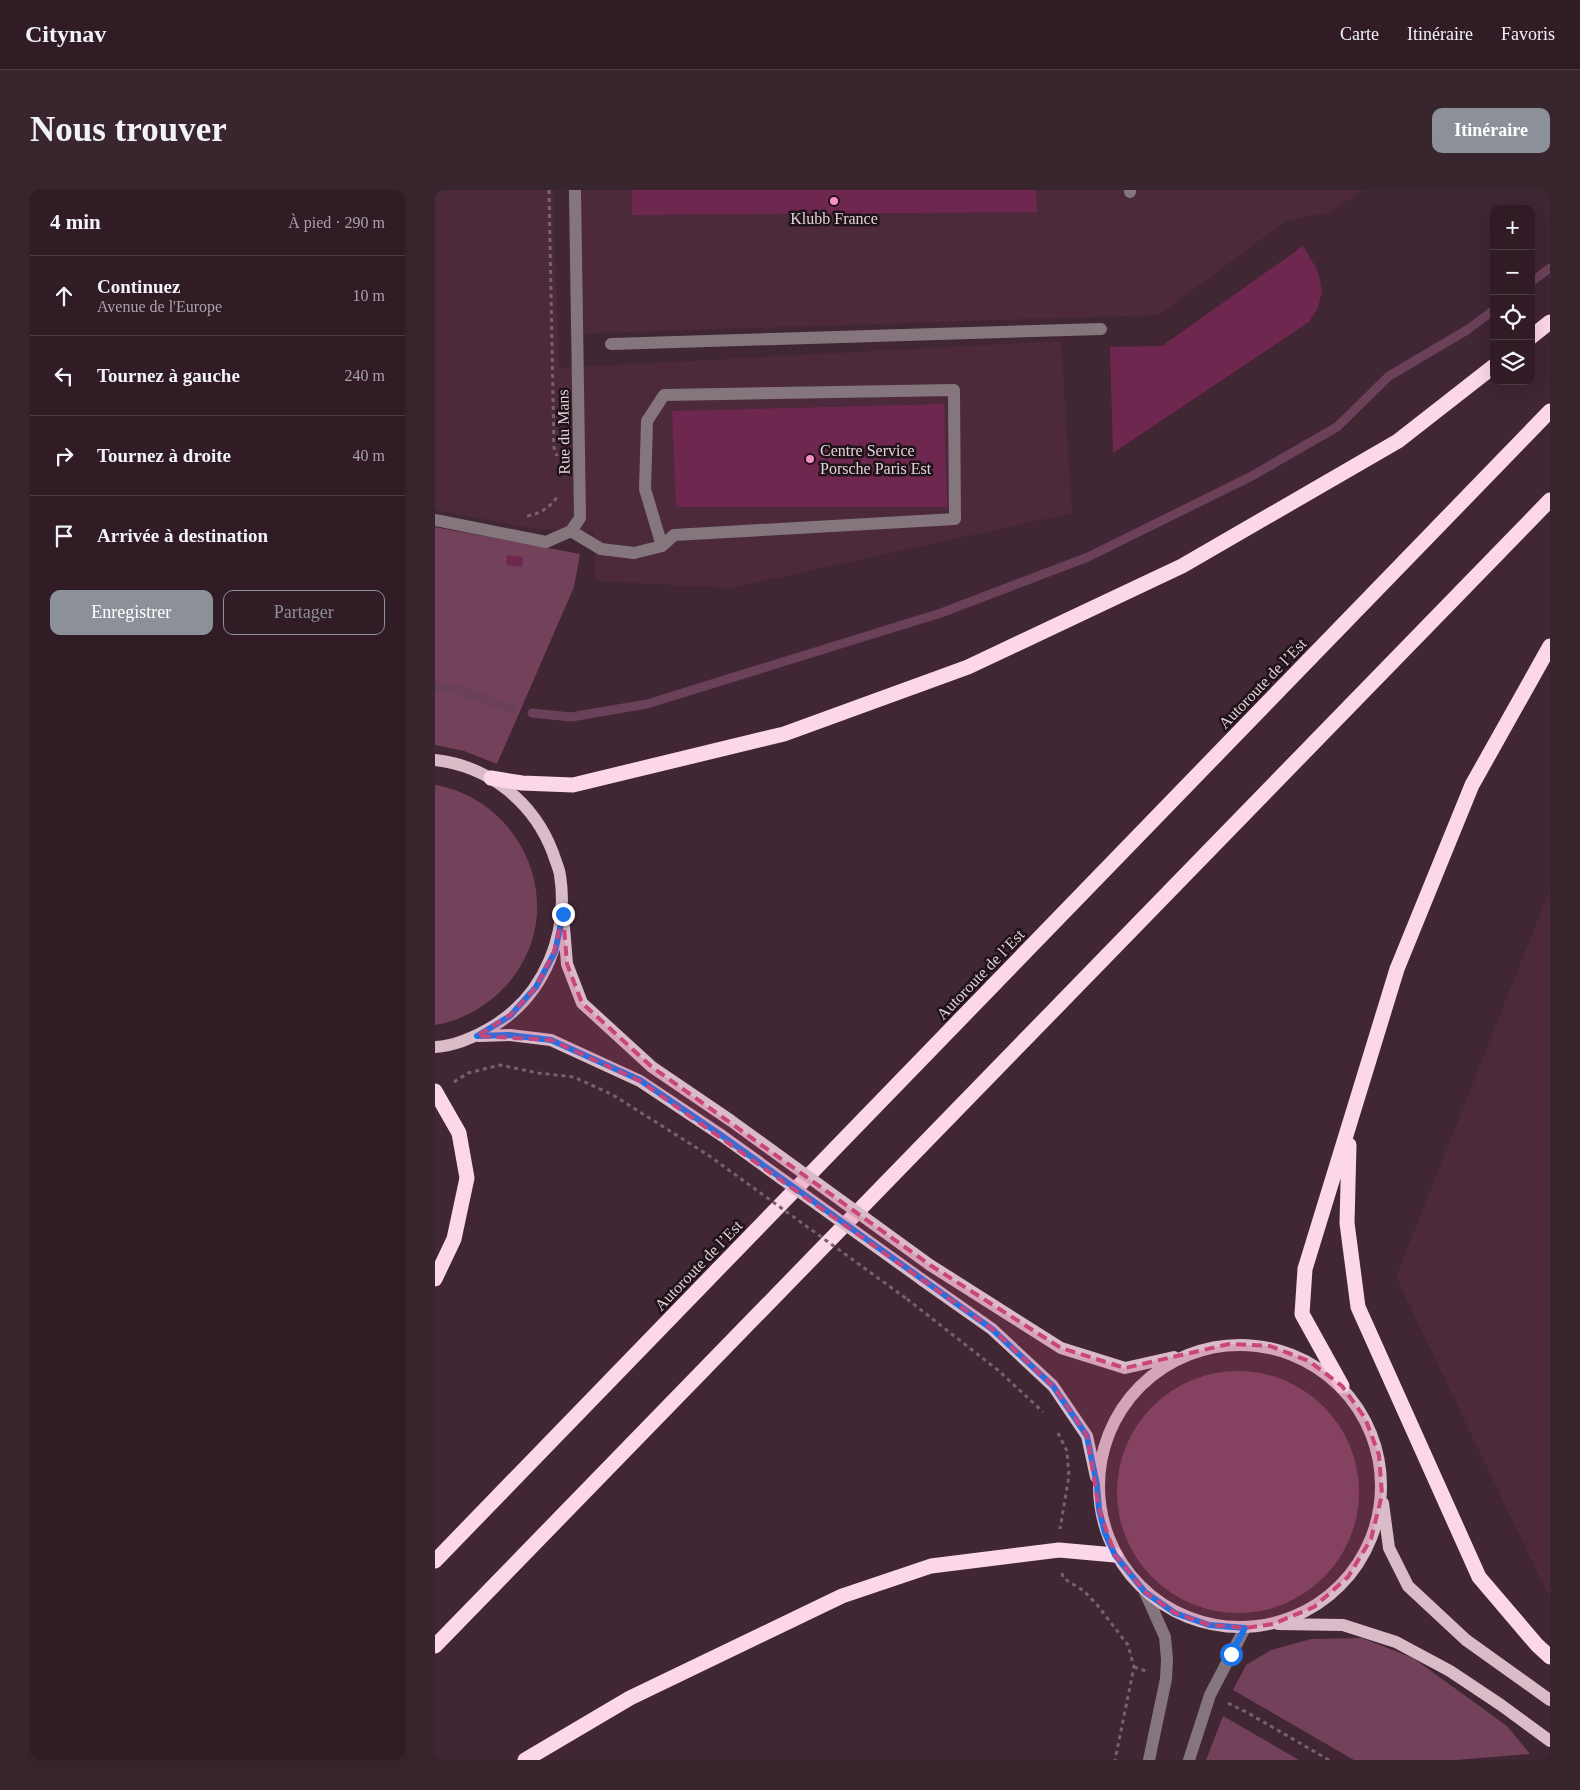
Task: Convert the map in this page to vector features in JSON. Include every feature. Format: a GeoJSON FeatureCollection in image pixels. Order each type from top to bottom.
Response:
{"type":"FeatureCollection","features":[{"type":"Feature","properties":{"kind":"highway"},"geometry":{"type":"LineString","coordinates":[[1535,334],[1550,322]]}},
{"type":"Feature","properties":{"kind":"highway"},"geometry":{"type":"LineString","coordinates":[[491,778],[522,783],[573,785],[784,734],[968,667],[1181,566],[1398,441],[1490,369]]}},
{"type":"Feature","properties":{"kind":"highway","name":"Autoroute de l’Est"},"geometry":{"type":"LineString","coordinates":[[435,1561],[1550,411]]}},
{"type":"Feature","properties":{"kind":"highway"},"geometry":{"type":"LineString","coordinates":[[435,1646],[1550,500]]}},
{"type":"Feature","properties":{"kind":"highway"},"geometry":{"type":"LineString","coordinates":[[1342,1386],[1302,1314],[1305,1268],[1397,970],[1472,785],[1550,646]]}},
{"type":"Feature","properties":{"kind":"highway"},"geometry":{"type":"LineString","coordinates":[[435,1280],[454,1238],[467,1178],[459,1133],[437,1093]]}},
{"type":"Feature","properties":{"kind":"highway"},"geometry":{"type":"LineString","coordinates":[[1349,1126],[1347,1223],[1358,1307],[1479,1577],[1537,1645],[1550,1657]]}},
{"type":"Feature","properties":{"kind":"highway"},"geometry":{"type":"LineString","coordinates":[[525,1760],[630,1698],[842,1596],[931,1566],[1059,1550],[1115,1555]]}},
{"type":"Feature","properties":{"kind":"main road"},"geometry":{"type":"LineString","coordinates":[[435,760],[454,762],[491,778],[523,803],[547,836],[560,874],[567,964],[582,1003],[653,1066],[930,1265],[1061,1348],[1125,1368],[1229,1344],[1270,1346],[1309,1361],[1342,1386],[1365,1418],[1376,1446],[1379,1456],[1389,1548],[1408,1586],[1466,1640],[1550,1700]]}},
{"type":"Feature","properties":{"kind":"main road"},"geometry":{"type":"LineString","coordinates":[[435,1047],[443,1047],[477,1036],[510,1016],[536,987],[555,952],[563,914]]}},
{"type":"Feature","properties":{"kind":"main road"},"geometry":{"type":"LineString","coordinates":[[477,1036],[509,1035],[551,1040],[640,1080],[721,1135],[992,1329],[1053,1386],[1087,1436],[1097,1485],[1099,1509],[1105,1533],[1115,1555],[1145,1592],[1175,1613],[1209,1625],[1245,1628],[1273,1624],[1343,1625],[1396,1642],[1450,1671],[1501,1705],[1548,1742]]}},
{"type":"Feature","properties":{"kind":"main road"},"geometry":{"type":"LineString","coordinates":[[1097,1485],[1104,1443],[1123,1405],[1151,1374],[1188,1353]]}},
{"type":"Feature","properties":{"kind":"main road"},"geometry":{"type":"LineString","coordinates":[[1273,1624],[1314,1607],[1348,1577],[1371,1539],[1382,1495]]}},
{"type":"Feature","properties":{"kind":"street","name":"Rue du Mans"},"geometry":{"type":"LineString","coordinates":[[571,531],[580,518],[575,190]]}},
{"type":"Feature","properties":{"kind":"street"},"geometry":{"type":"LineString","coordinates":[[611,344],[1101,329]]}},
{"type":"Feature","properties":{"kind":"street"},"geometry":{"type":"LineString","coordinates":[[435,520],[546,542],[571,531],[601,549],[634,553],[662,546],[674,535],[955,519],[954,390],[663,395],[647,421],[645,489],[662,546]]}},
{"type":"Feature","properties":{"kind":"street"},"geometry":{"type":"LineString","coordinates":[[1145,1592],[1165,1637],[1167,1659],[1166,1678],[1149,1760]]}},
{"type":"Feature","properties":{"kind":"street"},"geometry":{"type":"LineString","coordinates":[[1189,1760],[1210,1695],[1245,1628]]}},
{"type":"Feature","properties":{"kind":"path"},"geometry":{"type":"LineString","coordinates":[[549,190],[555,448],[559,463]]}},
{"type":"Feature","properties":{"kind":"path"},"geometry":{"type":"LineString","coordinates":[[522,516],[539,514],[550,506],[560,493]]}},
{"type":"Feature","properties":{"kind":"path"},"geometry":{"type":"LineString","coordinates":[[437,1093],[468,1073],[500,1065],[538,1073],[574,1077],[613,1095],[708,1155],[907,1299],[999,1371],[1050,1418]]}},
{"type":"Feature","properties":{"kind":"path"},"geometry":{"type":"LineString","coordinates":[[1054,1426],[1067,1451],[1069,1476],[1061,1521]]}},
{"type":"Feature","properties":{"kind":"path"},"geometry":{"type":"LineString","coordinates":[[1061,1570],[1063,1578],[1084,1591],[1128,1645],[1134,1667],[1115,1760]]}},
{"type":"Feature","properties":{"kind":"path"},"geometry":{"type":"LineString","coordinates":[[1226,1702],[1329,1760]]}},
{"type":"Feature","properties":{"kind":"highlighted area"},"geometry":{"type":"Polygon","coordinates":[[[563,914],[567,964],[582,1003],[652,1067],[930,1265],[1061,1348],[1125,1368],[1229,1344],[1270,1346],[1309,1361],[1342,1386],[1365,1418],[1379,1455],[1382,1495],[1371,1539],[1348,1577],[1314,1607],[1273,1624],[1245,1628],[1209,1625],[1175,1613],[1145,1592],[1115,1555],[1099,1509],[1087,1436],[1053,1386],[992,1329],[640,1081],[551,1040],[477,1036],[510,1015],[536,987],[554,952],[563,914]]]}},
{"type":"Feature","properties":{"kind":"shaded area"},"geometry":{"type":"Polygon","coordinates":[[[435,190],[553,190],[559,368],[1061,341],[1072,513],[731,588],[595,581],[594,532],[531,528],[435,510],[435,190]]]}},
{"type":"Feature","properties":{"kind":"shaded area"},"geometry":{"type":"Polygon","coordinates":[[[568,190],[1364,190],[1330,212],[1286,221],[1159,315],[570,334],[568,190]]]}},
{"type":"Feature","properties":{"kind":"shaded area"},"geometry":{"type":"Polygon","coordinates":[[[435,527],[580,554],[574,587],[497,764],[464,751],[435,745],[435,527]]]}},
{"type":"Feature","properties":{"kind":"shaded area"},"geometry":{"type":"Polygon","coordinates":[[[435,785],[457,791],[477,801],[495,814],[510,830],[522,848],[531,869],[536,890],[537,913],[534,934],[527,953],[518,971],[505,987],[473,1012],[455,1020],[435,1025],[435,785]]]}},
{"type":"Feature","properties":{"kind":"shaded area"},"geometry":{"type":"Polygon","coordinates":[[[1550,889],[1550,1599],[1396,1277],[1550,889]]]}},
{"type":"Feature","properties":{"kind":"shaded area"},"geometry":{"type":"Polygon","coordinates":[[[1226,1371],[1250,1371],[1273,1376],[1295,1385],[1324,1406],[1339,1425],[1350,1446],[1357,1468],[1359,1492],[1357,1516],[1350,1538],[1339,1559],[1324,1578],[1295,1599],[1273,1608],[1250,1613],[1226,1613],[1203,1608],[1181,1599],[1161,1586],[1144,1569],[1131,1549],[1122,1527],[1117,1504],[1117,1480],[1122,1457],[1131,1435],[1144,1415],[1161,1398],[1181,1385],[1203,1376],[1226,1371]]]}},
{"type":"Feature","properties":{"kind":"shaded area"},"geometry":{"type":"Polygon","coordinates":[[[1362,1638],[1413,1658],[1507,1726],[1530,1754],[1456,1760],[1354,1760],[1233,1690],[1246,1665],[1271,1650],[1311,1639],[1362,1638]]]}},
{"type":"Feature","properties":{"kind":"shaded area"},"geometry":{"type":"Polygon","coordinates":[[[1223,1716],[1299,1760],[1206,1760],[1223,1716]]]}},
{"type":"Feature","properties":{"kind":"building","name":"Klubb France"},"geometry":{"type":"Polygon","coordinates":[[[632,190],[1036,190],[1037,212],[632,215],[632,190]]]}},
{"type":"Feature","properties":{"kind":"building"},"geometry":{"type":"Polygon","coordinates":[[[1303,246],[1316,268],[1322,291],[1318,308],[1309,322],[1113,453],[1110,347],[1162,346],[1303,246]]]}},
{"type":"Feature","properties":{"kind":"building","name":"Centre Service Porsche Paris Est"},"geometry":{"type":"Polygon","coordinates":[[[944,404],[947,507],[676,507],[672,411],[944,404]]]}},
{"type":"Feature","properties":{"kind":"building"},"geometry":{"type":"Polygon","coordinates":[[[507,555],[523,557],[522,567],[506,565],[507,555]]]}},
{"type":"Feature","properties":{"kind":"waterway"},"geometry":{"type":"LineString","coordinates":[[1535,279],[1550,268]]}},
{"type":"Feature","properties":{"kind":"waterway"},"geometry":{"type":"LineString","coordinates":[[532,713],[571,717],[647,704],[941,613],[1088,557],[1250,477],[1337,427],[1389,376],[1467,330],[1490,313]]}},
{"type":"Feature","properties":{"kind":"waterway"},"geometry":{"type":"LineString","coordinates":[[435,687],[462,691],[512,709]]}},
{"type":"Feature","properties":{"kind":"place","name":"Klubb France"},"geometry":{"type":"Point","coordinates":[834,201]}},
{"type":"Feature","properties":{"kind":"place","name":"Centre Service Porsche Paris Est"},"geometry":{"type":"Point","coordinates":[810,459]}},
{"type":"Feature","properties":{"kind":"route"},"geometry":{"type":"LineString","coordinates":[[563,914],[555,952],[536,987],[510,1016],[477,1036],[509,1035],[551,1040],[640,1080],[721,1135],[992,1329],[1053,1386],[1087,1436],[1097,1485],[1099,1509],[1105,1533],[1115,1555],[1145,1592],[1175,1613],[1209,1625],[1245,1628],[1231,1654]]}}]}
